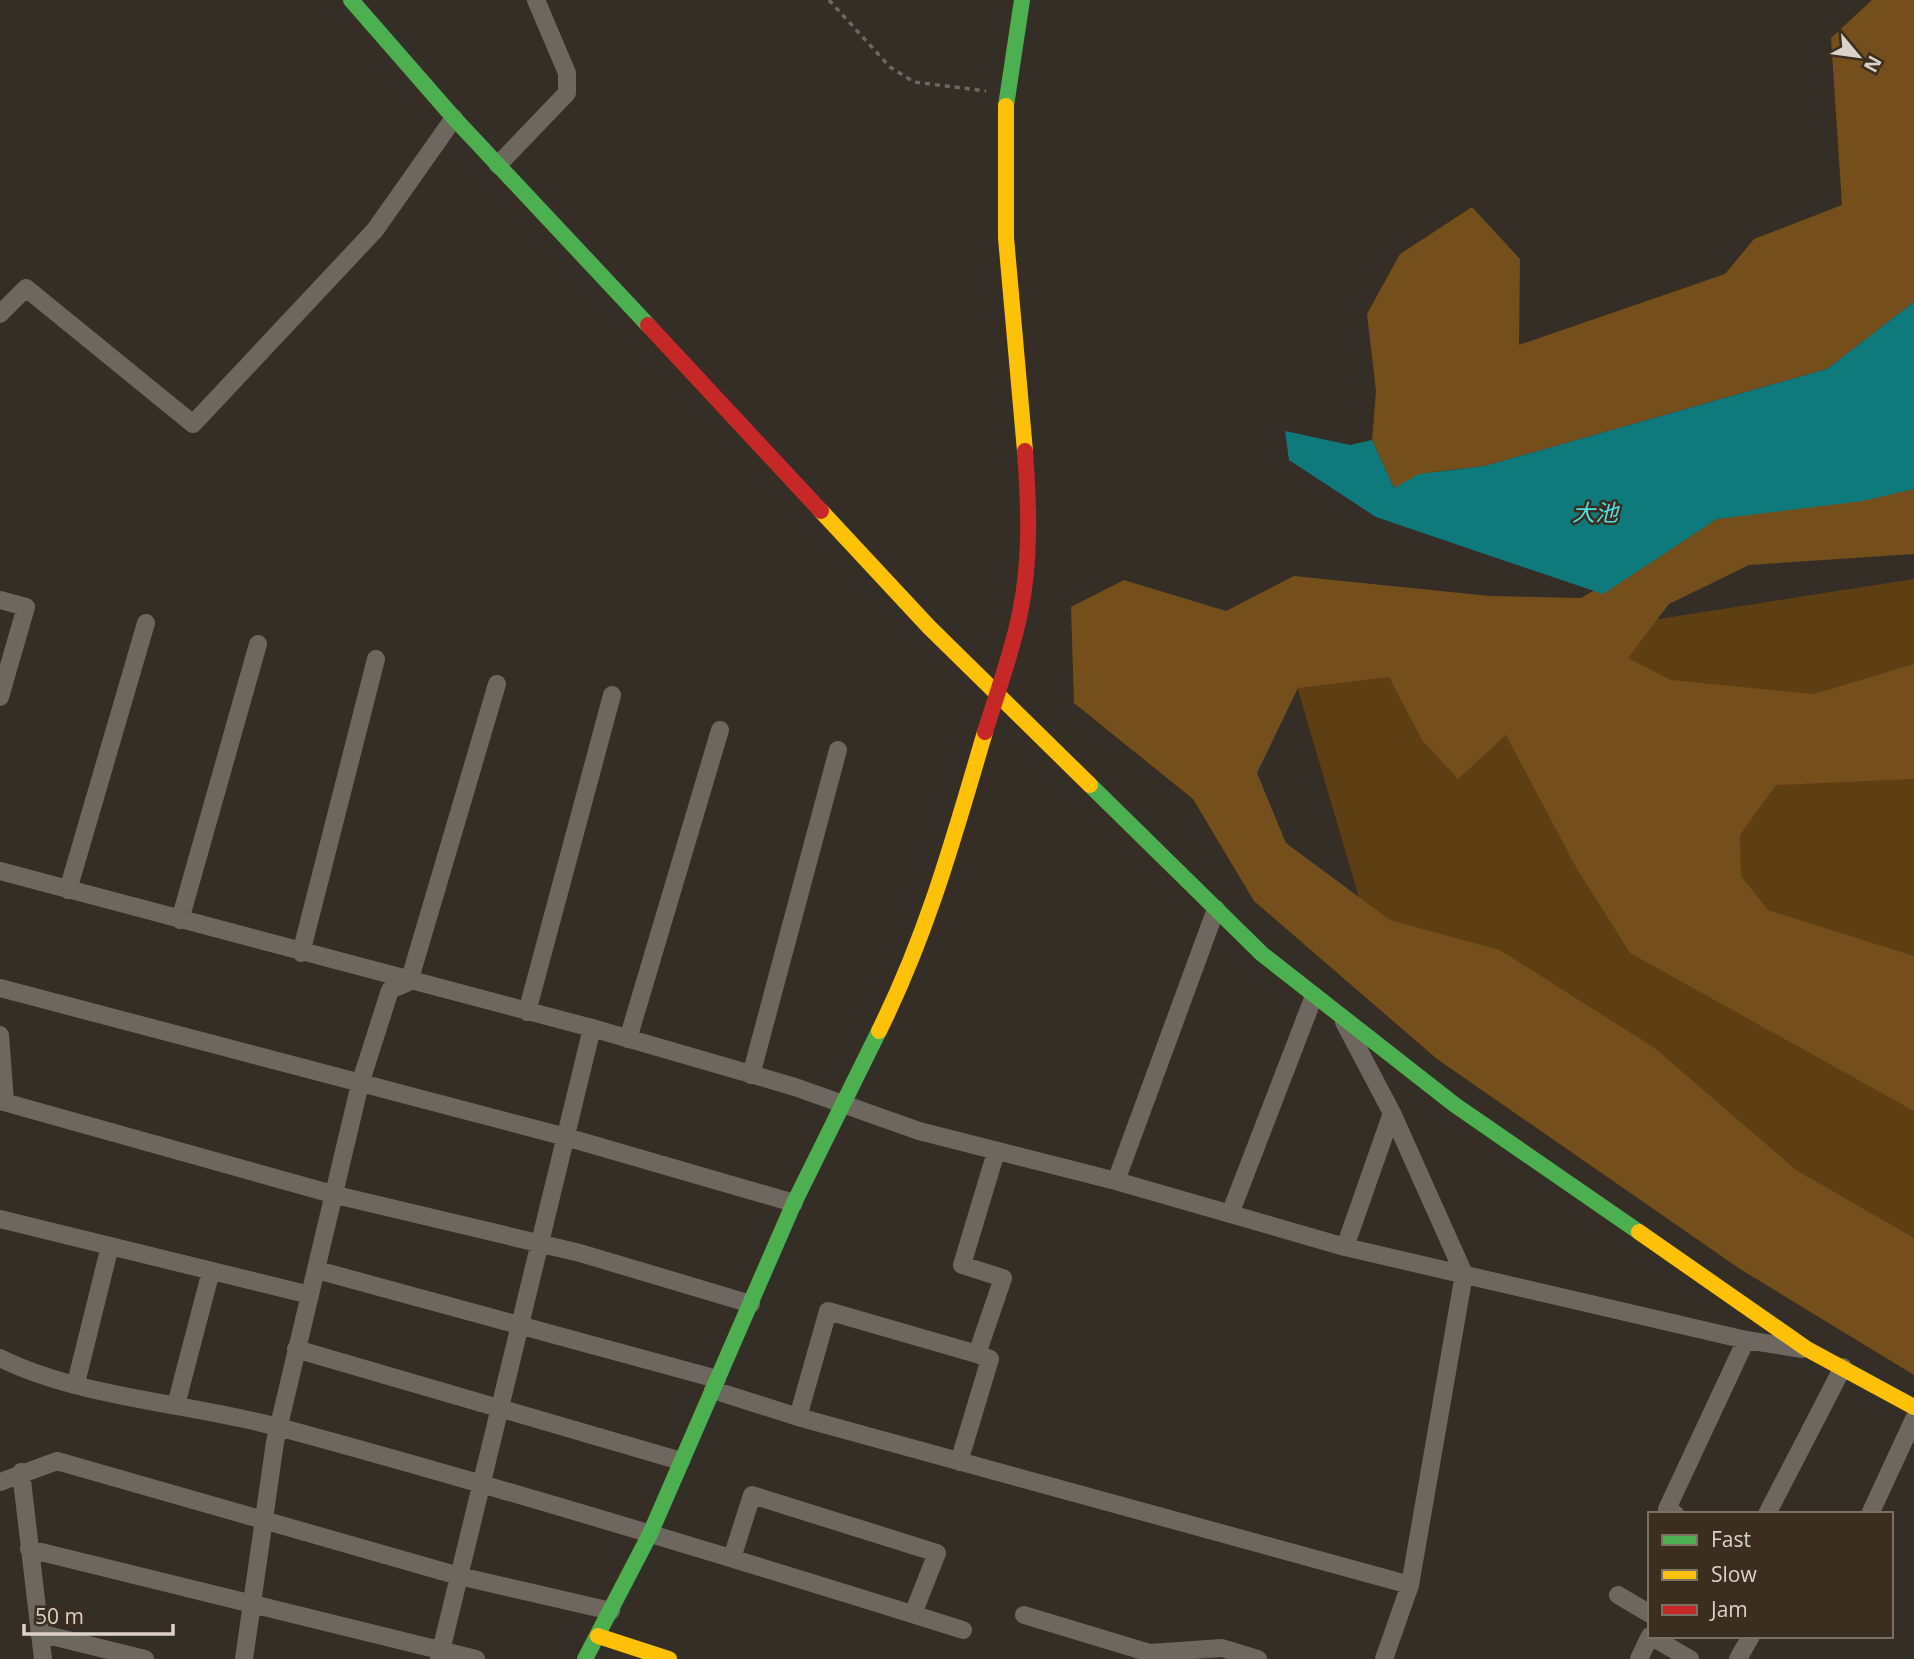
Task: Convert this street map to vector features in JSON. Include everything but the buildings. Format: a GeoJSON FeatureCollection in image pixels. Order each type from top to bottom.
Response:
{"type":"FeatureCollection","features":[{"type":"Feature","properties":{"kind":"street"},"geometry":{"type":"LineString","coordinates":[[351,0],[454,118],[929,627],[1184,874],[1262,954],[1455,1105],[1807,1349],[1914,1407]]}},
{"type":"Feature","properties":{"kind":"street"},"geometry":{"type":"LineString","coordinates":[[498,165],[567,93],[567,73],[536,0]]}},
{"type":"Feature","properties":{"kind":"street"},"geometry":{"type":"LineString","coordinates":[[585,1659],[650,1534],[794,1203],[841,1103],[876,1042],[911,966],[936,898],[1020,615],[1030,544],[1029,490],[1002,195],[1005,93],[1022,0]]}},
{"type":"Feature","properties":{"kind":"street"},"geometry":{"type":"LineString","coordinates":[[0,314],[26,288],[193,424],[375,230],[454,118]]}},
{"type":"Feature","properties":{"kind":"street"},"geometry":{"type":"LineString","coordinates":[[0,600],[26,607],[0,697]]}},
{"type":"Feature","properties":{"kind":"street"},"geometry":{"type":"LineString","coordinates":[[68,890],[146,623]]}},
{"type":"Feature","properties":{"kind":"street"},"geometry":{"type":"LineString","coordinates":[[180,920],[258,644]]}},
{"type":"Feature","properties":{"kind":"street"},"geometry":{"type":"LineString","coordinates":[[301,953],[376,659]]}},
{"type":"Feature","properties":{"kind":"street"},"geometry":{"type":"LineString","coordinates":[[410,982],[497,684]]}},
{"type":"Feature","properties":{"kind":"street"},"geometry":{"type":"LineString","coordinates":[[527,1012],[612,695]]}},
{"type":"Feature","properties":{"kind":"street"},"geometry":{"type":"LineString","coordinates":[[628,1039],[720,730]]}},
{"type":"Feature","properties":{"kind":"street"},"geometry":{"type":"LineString","coordinates":[[751,1075],[838,750]]}},
{"type":"Feature","properties":{"kind":"street"},"geometry":{"type":"LineString","coordinates":[[0,871],[410,982],[592,1028],[841,1103],[919,1131],[1116,1181],[1345,1247],[1746,1340],[1807,1349]]}},
{"type":"Feature","properties":{"kind":"street"},"geometry":{"type":"LineString","coordinates":[[1116,1181],[1216,909]]}},
{"type":"Feature","properties":{"kind":"street"},"geometry":{"type":"LineString","coordinates":[[244,1659],[278,1427],[336,1195],[360,1084],[390,990],[410,982]]}},
{"type":"Feature","properties":{"kind":"street"},"geometry":{"type":"LineString","coordinates":[[0,988],[566,1137],[794,1203]]}},
{"type":"Feature","properties":{"kind":"street"},"geometry":{"type":"LineString","coordinates":[[1230,1214],[1314,996]]}},
{"type":"Feature","properties":{"kind":"street"},"geometry":{"type":"LineString","coordinates":[[1342,1019],[1392,1113],[1464,1274],[1410,1585],[1384,1659]]}},
{"type":"Feature","properties":{"kind":"street"},"geometry":{"type":"LineString","coordinates":[[440,1654],[592,1028]]}},
{"type":"Feature","properties":{"kind":"street"},"geometry":{"type":"LineString","coordinates":[[0,1035],[3,1101],[336,1195],[540,1244],[751,1304]]}},
{"type":"Feature","properties":{"kind":"street"},"geometry":{"type":"LineString","coordinates":[[1345,1247],[1392,1113]]}},
{"type":"Feature","properties":{"kind":"street"},"geometry":{"type":"LineString","coordinates":[[977,1354],[1003,1278],[962,1265],[996,1152]]}},
{"type":"Feature","properties":{"kind":"street"},"geometry":{"type":"LineString","coordinates":[[0,1219],[310,1295]]}},
{"type":"Feature","properties":{"kind":"street"},"geometry":{"type":"LineString","coordinates":[[76,1383],[110,1246]]}},
{"type":"Feature","properties":{"kind":"street"},"geometry":{"type":"LineString","coordinates":[[317,1270],[520,1324],[715,1384],[798,1418],[1410,1585]]}},
{"type":"Feature","properties":{"kind":"street"},"geometry":{"type":"LineString","coordinates":[[176,1405],[211,1271]]}},
{"type":"Feature","properties":{"kind":"street"},"geometry":{"type":"LineString","coordinates":[[798,1418],[828,1311],[990,1359],[959,1462]]}},
{"type":"Feature","properties":{"kind":"street"},"geometry":{"type":"LineString","coordinates":[[1672,1512],[1667,1509],[1746,1340]]}},
{"type":"Feature","properties":{"kind":"street"},"geometry":{"type":"LineString","coordinates":[[296,1349],[681,1461]]}},
{"type":"Feature","properties":{"kind":"street"},"geometry":{"type":"LineString","coordinates":[[0,1357],[16,1365],[76,1383],[278,1427],[482,1484],[963,1630]]}},
{"type":"Feature","properties":{"kind":"street"},"geometry":{"type":"LineString","coordinates":[[1768,1512],[1843,1367]]}},
{"type":"Feature","properties":{"kind":"street"},"geometry":{"type":"LineString","coordinates":[[1871,1512],[1914,1419]]}},
{"type":"Feature","properties":{"kind":"street"},"geometry":{"type":"LineString","coordinates":[[0,1482],[21,1472],[57,1461],[264,1518],[459,1576],[611,1611]]}},
{"type":"Feature","properties":{"kind":"street"},"geometry":{"type":"LineString","coordinates":[[21,1472],[43,1659]]}},
{"type":"Feature","properties":{"kind":"street"},"geometry":{"type":"LineString","coordinates":[[732,1558],[752,1495],[937,1553],[913,1614]]}},
{"type":"Feature","properties":{"kind":"street"},"geometry":{"type":"LineString","coordinates":[[29,1549],[253,1602],[440,1654],[476,1659]]}},
{"type":"Feature","properties":{"kind":"street"},"geometry":{"type":"LineString","coordinates":[[1618,1595],[1648,1613]]}},
{"type":"Feature","properties":{"kind":"street"},"geometry":{"type":"LineString","coordinates":[[1024,1615],[1150,1653],[1222,1648],[1258,1659]]}},
{"type":"Feature","properties":{"kind":"street"},"geometry":{"type":"LineString","coordinates":[[39,1633],[145,1659]]}},
{"type":"Feature","properties":{"kind":"street"},"geometry":{"type":"LineString","coordinates":[[598,1636],[669,1659]]}},
{"type":"Feature","properties":{"kind":"street"},"geometry":{"type":"LineString","coordinates":[[1639,1659],[1649,1638]]}},
{"type":"Feature","properties":{"kind":"street"},"geometry":{"type":"LineString","coordinates":[[1653,1638],[1690,1659]]}},
{"type":"Feature","properties":{"kind":"street"},"geometry":{"type":"LineString","coordinates":[[1738,1659],[1750,1638]]}},
{"type":"Feature","properties":{"kind":"path"},"geometry":{"type":"LineString","coordinates":[[829,0],[890,67],[914,82],[1005,93]]}},
{"type":"Feature","properties":{"kind":"shaded area"},"geometry":{"type":"Polygon","coordinates":[[[1872,0],[1914,0],[1914,302],[1827,369],[1485,466],[1433,472],[1394,488],[1372,440],[1376,391],[1367,314],[1400,254],[1472,207],[1520,259],[1519,345],[1725,274],[1754,239],[1842,205],[1831,38],[1872,0]]]}},
{"type":"Feature","properties":{"kind":"shaded area"},"geometry":{"type":"Polygon","coordinates":[[[1914,489],[1914,554],[1749,565],[1669,604],[1628,658],[1671,680],[1814,694],[1914,664],[1914,779],[1776,785],[1740,835],[1741,876],[1768,910],[1914,956],[1914,1111],[1630,953],[1577,869],[1506,735],[1458,779],[1422,740],[1389,677],[1298,688],[1257,773],[1286,843],[1390,920],[1500,950],[1656,1049],[1796,1170],[1914,1238],[1914,1375],[1740,1269],[1437,1059],[1254,901],[1193,799],[1074,703],[1071,607],[1124,580],[1226,611],[1294,576],[1490,596],[1581,598],[1717,519],[1914,489]]]}},
{"type":"Feature","properties":{"kind":"shaded area"},"geometry":{"type":"Polygon","coordinates":[[[1914,579],[1914,1291],[1375,952],[1294,676],[1914,579]]]}},
{"type":"Feature","properties":{"kind":"water","name":"大池"},"geometry":{"type":"Polygon","coordinates":[[[1914,302],[1914,489],[1863,501],[1717,519],[1603,594],[1376,517],[1289,460],[1285,431],[1350,445],[1372,440],[1394,488],[1419,474],[1485,466],[1827,369],[1914,302]]]}},
{"type":"Feature","properties":{"kind":"traffic: fast"},"geometry":{"type":"LineString","coordinates":[[351,0],[454,118],[648,325]]}},
{"type":"Feature","properties":{"kind":"traffic: fast"},"geometry":{"type":"LineString","coordinates":[[1006,106],[1022,0]]}},
{"type":"Feature","properties":{"kind":"traffic: fast"},"geometry":{"type":"LineString","coordinates":[[1090,785],[1262,954],[1455,1105],[1639,1232]]}},
{"type":"Feature","properties":{"kind":"traffic: fast"},"geometry":{"type":"LineString","coordinates":[[585,1659],[650,1534],[794,1203],[879,1031]]}},
{"type":"Feature","properties":{"kind":"traffic: slow"},"geometry":{"type":"LineString","coordinates":[[1006,106],[1006,238],[1025,451]]}},
{"type":"Feature","properties":{"kind":"traffic: slow"},"geometry":{"type":"LineString","coordinates":[[821,511],[929,627],[1090,785]]}},
{"type":"Feature","properties":{"kind":"traffic: slow"},"geometry":{"type":"LineString","coordinates":[[879,1031],[926,921],[985,732]]}},
{"type":"Feature","properties":{"kind":"traffic: slow"},"geometry":{"type":"LineString","coordinates":[[1639,1232],[1807,1349],[1914,1407]]}},
{"type":"Feature","properties":{"kind":"traffic: slow"},"geometry":{"type":"LineString","coordinates":[[598,1636],[669,1659]]}},
{"type":"Feature","properties":{"kind":"traffic: jam"},"geometry":{"type":"LineString","coordinates":[[648,325],[821,511]]}},
{"type":"Feature","properties":{"kind":"traffic: jam"},"geometry":{"type":"LineString","coordinates":[[985,732],[1013,643],[1024,593],[1028,532],[1025,451]]}}]}
